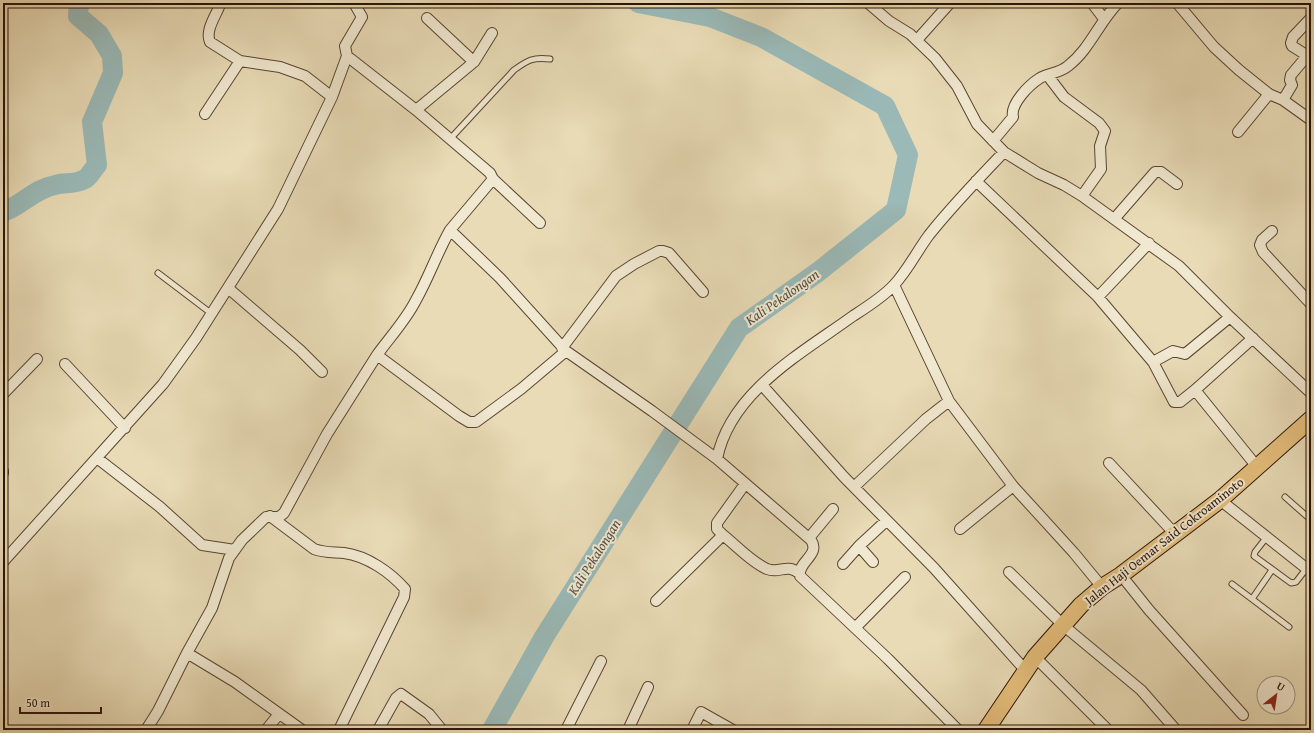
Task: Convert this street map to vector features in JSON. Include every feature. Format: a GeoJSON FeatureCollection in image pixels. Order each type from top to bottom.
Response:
{"type":"FeatureCollection","features":[{"type":"Feature","properties":{"kind":"main road","name":"Jalan Haji Oemar Said Cokroaminoto"},"geometry":{"type":"LineString","coordinates":[[986,730],[1035,657],[1081,605],[1102,587],[1121,575],[1220,500],[1258,468],[1311,419]]}},
{"type":"Feature","properties":{"kind":"street"},"geometry":{"type":"LineString","coordinates":[[3,562],[126,428],[163,384],[212,314],[278,209],[332,97],[347,56],[345,46],[362,17],[354,3]]}},
{"type":"Feature","properties":{"kind":"street"},"geometry":{"type":"LineString","coordinates":[[868,3],[889,21],[910,34],[935,58],[957,86],[977,124],[1004,152],[1038,173],[1064,184],[1115,218],[1179,266],[1230,318],[1311,393]]}},
{"type":"Feature","properties":{"kind":"street"},"geometry":{"type":"LineString","coordinates":[[917,40],[950,3]]}},
{"type":"Feature","properties":{"kind":"street"},"geometry":{"type":"LineString","coordinates":[[1092,3],[1104,18]]}},
{"type":"Feature","properties":{"kind":"street"},"geometry":{"type":"LineString","coordinates":[[993,141],[1013,117],[1013,108],[1022,95],[1040,78],[1064,69],[1078,57],[1104,18],[1118,3]]}},
{"type":"Feature","properties":{"kind":"street"},"geometry":{"type":"LineString","coordinates":[[1176,3],[1214,47],[1239,70],[1270,94],[1283,100],[1311,120]]}},
{"type":"Feature","properties":{"kind":"street"},"geometry":{"type":"LineString","coordinates":[[219,7],[210,27],[208,37],[216,46],[240,61],[256,62],[290,70],[305,76],[332,97]]}},
{"type":"Feature","properties":{"kind":"street"},"geometry":{"type":"LineString","coordinates":[[427,18],[474,62]]}},
{"type":"Feature","properties":{"kind":"street"},"geometry":{"type":"LineString","coordinates":[[1283,100],[1292,85],[1290,80],[1291,75],[1309,57],[1292,46],[1291,43],[1293,37],[1311,18]]}},
{"type":"Feature","properties":{"kind":"street"},"geometry":{"type":"LineString","coordinates":[[416,110],[474,62],[492,32]]}},
{"type":"Feature","properties":{"kind":"street"},"geometry":{"type":"LineString","coordinates":[[347,56],[451,138],[490,173],[493,179],[540,223]]}},
{"type":"Feature","properties":{"kind":"street"},"geometry":{"type":"LineString","coordinates":[[205,114],[240,61]]}},
{"type":"Feature","properties":{"kind":"street"},"geometry":{"type":"LineString","coordinates":[[1048,76],[1064,97],[1099,123],[1105,131],[1100,146],[1101,169],[1082,196]]}},
{"type":"Feature","properties":{"kind":"street"},"geometry":{"type":"LineString","coordinates":[[1238,132],[1270,94]]}},
{"type":"Feature","properties":{"kind":"street"},"geometry":{"type":"LineString","coordinates":[[717,459],[725,434],[741,406],[762,385],[802,352],[894,285],[929,236],[976,181],[1004,152]]}},
{"type":"Feature","properties":{"kind":"street"},"geometry":{"type":"LineString","coordinates":[[1115,218],[1154,172],[1161,172],[1177,184]]}},
{"type":"Feature","properties":{"kind":"street"},"geometry":{"type":"LineString","coordinates":[[146,730],[158,711],[216,599],[227,564],[235,550],[266,517],[279,517],[284,512],[327,434],[377,355],[399,327],[416,300],[435,258],[450,230],[493,179]]}},
{"type":"Feature","properties":{"kind":"street"},"geometry":{"type":"LineString","coordinates":[[976,181],[1098,297],[1153,362],[1174,402],[1180,402],[1195,390],[1253,338]]}},
{"type":"Feature","properties":{"kind":"street"},"geometry":{"type":"LineString","coordinates":[[450,230],[500,278],[564,350],[652,411],[717,459],[744,484],[809,538],[814,544],[813,550],[799,573]]}},
{"type":"Feature","properties":{"kind":"street"},"geometry":{"type":"LineString","coordinates":[[1272,232],[1262,240],[1260,245],[1263,252],[1311,304]]}},
{"type":"Feature","properties":{"kind":"street"},"geometry":{"type":"LineString","coordinates":[[1098,297],[1149,243]]}},
{"type":"Feature","properties":{"kind":"street"},"geometry":{"type":"LineString","coordinates":[[377,355],[459,416],[469,422],[476,422],[493,411],[506,398],[521,389],[564,350],[616,276],[634,264],[659,251],[669,253],[703,292]]}},
{"type":"Feature","properties":{"kind":"street"},"geometry":{"type":"LineString","coordinates":[[894,285],[949,401],[1013,486],[1074,553],[1102,587]]}},
{"type":"Feature","properties":{"kind":"street"},"geometry":{"type":"LineString","coordinates":[[228,288],[300,350],[322,372]]}},
{"type":"Feature","properties":{"kind":"street"},"geometry":{"type":"LineString","coordinates":[[1153,362],[1173,351],[1186,354],[1230,318]]}},
{"type":"Feature","properties":{"kind":"street"},"geometry":{"type":"LineString","coordinates":[[3,394],[37,359]]}},
{"type":"Feature","properties":{"kind":"street"},"geometry":{"type":"LineString","coordinates":[[65,364],[126,428]]}},
{"type":"Feature","properties":{"kind":"street"},"geometry":{"type":"LineString","coordinates":[[762,385],[854,487],[934,568],[1026,672]]}},
{"type":"Feature","properties":{"kind":"street"},"geometry":{"type":"LineString","coordinates":[[1195,390],[1258,468]]}},
{"type":"Feature","properties":{"kind":"street"},"geometry":{"type":"LineString","coordinates":[[854,487],[926,419],[949,401]]}},
{"type":"Feature","properties":{"kind":"street"},"geometry":{"type":"LineString","coordinates":[[98,458],[160,507],[202,545],[235,550]]}},
{"type":"Feature","properties":{"kind":"street"},"geometry":{"type":"LineString","coordinates":[[1110,463],[1175,534]]}},
{"type":"Feature","properties":{"kind":"street"},"geometry":{"type":"LineString","coordinates":[[744,484],[717,523],[717,529],[756,562],[768,570],[789,567],[799,573],[802,578],[958,730]]}},
{"type":"Feature","properties":{"kind":"street"},"geometry":{"type":"LineString","coordinates":[[960,530],[1013,486]]}},
{"type":"Feature","properties":{"kind":"street"},"geometry":{"type":"LineString","coordinates":[[1220,500],[1308,570]]}},
{"type":"Feature","properties":{"kind":"street"},"geometry":{"type":"LineString","coordinates":[[809,538],[833,509]]}},
{"type":"Feature","properties":{"kind":"street"},"geometry":{"type":"LineString","coordinates":[[270,516],[314,549],[322,552],[344,553],[359,556],[381,569],[405,589],[404,597],[339,730]]}},
{"type":"Feature","properties":{"kind":"street"},"geometry":{"type":"LineString","coordinates":[[843,564],[859,546],[886,521]]}},
{"type":"Feature","properties":{"kind":"street"},"geometry":{"type":"LineString","coordinates":[[656,601],[723,535]]}},
{"type":"Feature","properties":{"kind":"street"},"geometry":{"type":"LineString","coordinates":[[859,546],[873,562]]}},
{"type":"Feature","properties":{"kind":"street"},"geometry":{"type":"LineString","coordinates":[[1009,572],[1064,626],[1141,690],[1176,730]]}},
{"type":"Feature","properties":{"kind":"street"},"geometry":{"type":"LineString","coordinates":[[1121,575],[1149,610],[1243,715]]}},
{"type":"Feature","properties":{"kind":"street"},"geometry":{"type":"LineString","coordinates":[[855,628],[905,577]]}},
{"type":"Feature","properties":{"kind":"street"},"geometry":{"type":"LineString","coordinates":[[187,653],[235,682],[302,730]]}},
{"type":"Feature","properties":{"kind":"street"},"geometry":{"type":"LineString","coordinates":[[1035,657],[1108,730]]}},
{"type":"Feature","properties":{"kind":"street"},"geometry":{"type":"LineString","coordinates":[[566,730],[602,661]]}},
{"type":"Feature","properties":{"kind":"street"},"geometry":{"type":"LineString","coordinates":[[628,730],[648,687]]}},
{"type":"Feature","properties":{"kind":"street"},"geometry":{"type":"LineString","coordinates":[[378,730],[396,698],[401,694],[430,714],[442,730]]}},
{"type":"Feature","properties":{"kind":"street"},"geometry":{"type":"LineString","coordinates":[[692,730],[701,712],[733,730]]}},
{"type":"Feature","properties":{"kind":"street"},"geometry":{"type":"LineString","coordinates":[[266,730],[279,714]]}},
{"type":"Feature","properties":{"kind":"lane"},"geometry":{"type":"LineString","coordinates":[[451,138],[514,70],[526,61],[536,58],[550,60]]}},
{"type":"Feature","properties":{"kind":"lane"},"geometry":{"type":"LineString","coordinates":[[158,273],[212,314]]}},
{"type":"Feature","properties":{"kind":"lane"},"geometry":{"type":"LineString","coordinates":[[1285,497],[1311,520]]}},
{"type":"Feature","properties":{"kind":"lane"},"geometry":{"type":"LineString","coordinates":[[1266,538],[1255,552],[1254,556],[1272,570],[1291,583],[1296,582],[1308,570]]}},
{"type":"Feature","properties":{"kind":"lane"},"geometry":{"type":"LineString","coordinates":[[1252,599],[1272,570]]}},
{"type":"Feature","properties":{"kind":"lane"},"geometry":{"type":"LineString","coordinates":[[1232,584],[1289,627]]}},
{"type":"Feature","properties":{"kind":"waterway"},"geometry":{"type":"LineString","coordinates":[[3,212],[16,206],[47,187],[81,181],[88,177],[97,165],[92,122],[113,73],[112,56],[99,34],[78,16],[79,3]]}},
{"type":"Feature","properties":{"kind":"waterway","name":"Kali Pekalongan"},"geometry":{"type":"LineString","coordinates":[[492,730],[544,637],[739,328],[818,272],[896,210],[908,155],[885,106],[761,37],[710,17],[638,3]]}}]}
